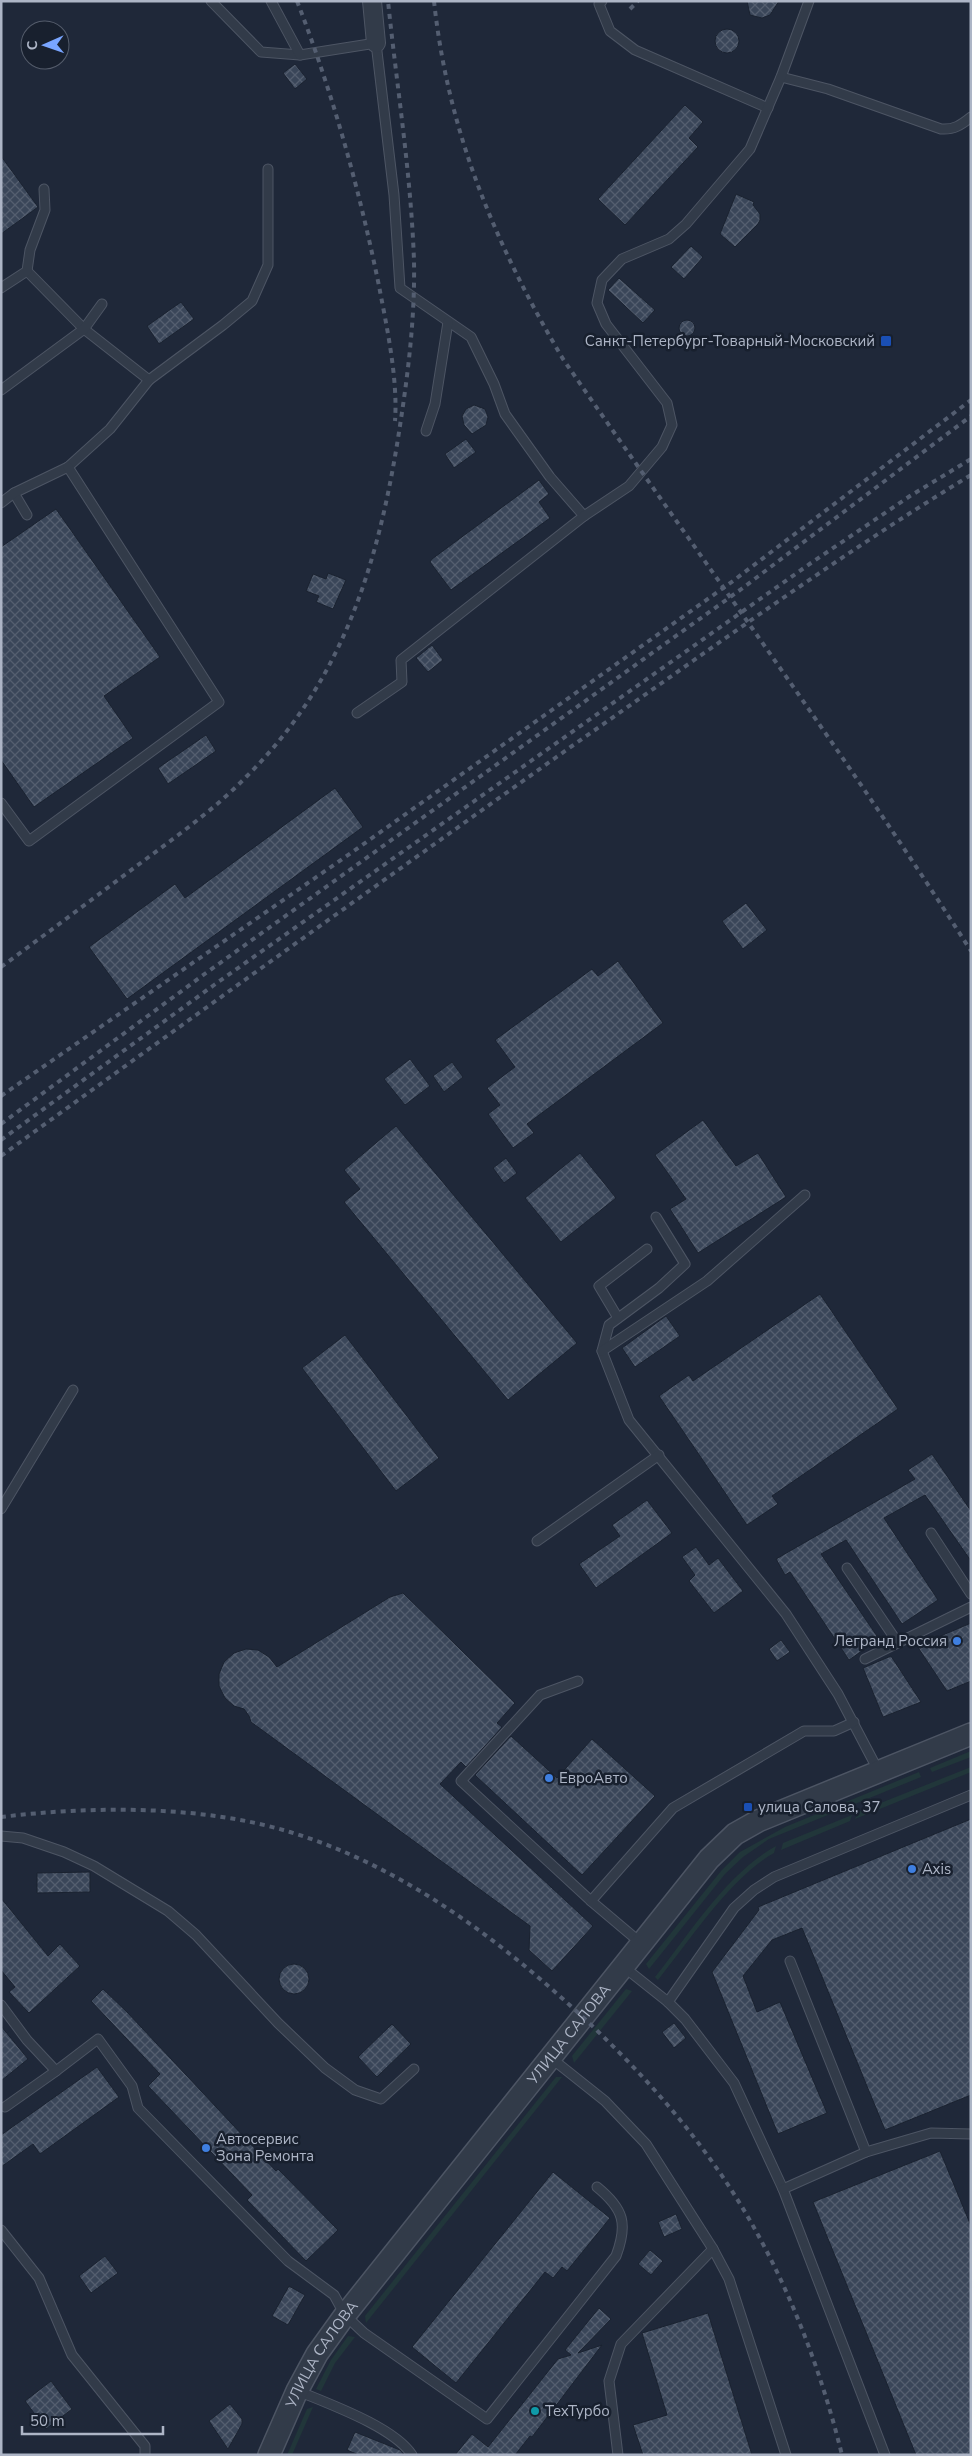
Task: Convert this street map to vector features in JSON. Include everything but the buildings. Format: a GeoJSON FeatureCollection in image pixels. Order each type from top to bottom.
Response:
{"type":"FeatureCollection","features":[{"type":"Feature","properties":{"kind":"street"},"geometry":{"type":"LineString","coordinates":[[372,1],[376,43]]}},
{"type":"Feature","properties":{"kind":"street","name":"УЛИЦА САЛОВА"},"geometry":{"type":"LineString","coordinates":[[269,2455],[297,2391],[317,2354],[345,2315],[624,1968],[709,1859],[735,1834],[758,1821],[971,1734]]}},
{"type":"Feature","properties":{"kind":"lane"},"geometry":{"type":"LineString","coordinates":[[211,1],[261,52],[300,55],[376,43],[394,195],[400,288],[472,337],[494,384],[505,414],[550,477],[584,516]]}},
{"type":"Feature","properties":{"kind":"lane"},"geometry":{"type":"LineString","coordinates":[[271,1],[300,55]]}},
{"type":"Feature","properties":{"kind":"lane"},"geometry":{"type":"LineString","coordinates":[[602,1],[599,4],[610,31],[635,50],[768,108]]}},
{"type":"Feature","properties":{"kind":"lane"},"geometry":{"type":"LineString","coordinates":[[357,713],[402,682],[401,660],[584,516],[629,486],[662,448],[672,425],[667,403],[606,324],[597,303],[602,280],[622,260],[669,239],[686,224],[750,149],[781,77],[809,1]]}},
{"type":"Feature","properties":{"kind":"lane"},"geometry":{"type":"LineString","coordinates":[[781,77],[828,89],[941,129],[959,126],[971,117]]}},
{"type":"Feature","properties":{"kind":"lane"},"geometry":{"type":"LineString","coordinates":[[1,503],[14,493],[68,467],[110,430],[149,380],[252,301],[268,264],[268,169]]}},
{"type":"Feature","properties":{"kind":"lane"},"geometry":{"type":"LineString","coordinates":[[1,288],[27,271],[30,250],[45,210],[44,189]]}},
{"type":"Feature","properties":{"kind":"lane"},"geometry":{"type":"LineString","coordinates":[[27,271],[84,329],[149,380]]}},
{"type":"Feature","properties":{"kind":"lane"},"geometry":{"type":"LineString","coordinates":[[1,390],[84,329],[102,304]]}},
{"type":"Feature","properties":{"kind":"lane"},"geometry":{"type":"LineString","coordinates":[[426,431],[435,404],[448,322]]}},
{"type":"Feature","properties":{"kind":"lane"},"geometry":{"type":"LineString","coordinates":[[1,803],[29,841],[219,702],[68,467]]}},
{"type":"Feature","properties":{"kind":"lane"},"geometry":{"type":"LineString","coordinates":[[14,493],[27,515]]}},
{"type":"Feature","properties":{"kind":"lane"},"geometry":{"type":"LineString","coordinates":[[602,1351],[707,1281],[805,1195]]}},
{"type":"Feature","properties":{"kind":"lane"},"geometry":{"type":"LineString","coordinates":[[656,1217],[685,1264],[659,1288],[610,1325],[602,1351],[629,1420],[786,1614],[838,1694],[879,1772]]}},
{"type":"Feature","properties":{"kind":"lane"},"geometry":{"type":"LineString","coordinates":[[618,1318],[599,1286],[647,1249]]}},
{"type":"Feature","properties":{"kind":"lane"},"geometry":{"type":"LineString","coordinates":[[1,1509],[73,1390]]}},
{"type":"Feature","properties":{"kind":"lane"},"geometry":{"type":"LineString","coordinates":[[537,1541],[659,1455]]}},
{"type":"Feature","properties":{"kind":"lane"},"geometry":{"type":"LineString","coordinates":[[931,1533],[971,1594]]}},
{"type":"Feature","properties":{"kind":"lane"},"geometry":{"type":"LineString","coordinates":[[846,1568],[898,1642]]}},
{"type":"Feature","properties":{"kind":"lane"},"geometry":{"type":"LineString","coordinates":[[864,1659],[971,1607]]}},
{"type":"Feature","properties":{"kind":"lane"},"geometry":{"type":"LineString","coordinates":[[578,1681],[540,1695],[461,1781],[591,1901],[642,1944]]}},
{"type":"Feature","properties":{"kind":"lane"},"geometry":{"type":"LineString","coordinates":[[591,1901],[672,1808],[804,1731],[834,1731],[854,1722]]}},
{"type":"Feature","properties":{"kind":"lane"},"geometry":{"type":"LineString","coordinates":[[668,2002],[734,1908],[754,1890],[774,1877],[971,1795]]}},
{"type":"Feature","properties":{"kind":"lane"},"geometry":{"type":"LineString","coordinates":[[1,1836],[23,1838],[64,1852],[94,1866],[168,1911],[196,1935],[278,2023],[325,2068],[355,2090],[381,2099],[414,2068]]}},
{"type":"Feature","properties":{"kind":"lane"},"geometry":{"type":"LineString","coordinates":[[790,1960],[866,2152]]}},
{"type":"Feature","properties":{"kind":"lane"},"geometry":{"type":"LineString","coordinates":[[624,1968],[668,2002],[685,2019],[734,2083],[783,2189],[885,2455]]}},
{"type":"Feature","properties":{"kind":"lane"},"geometry":{"type":"LineString","coordinates":[[1,2005],[27,2040],[56,2071]]}},
{"type":"Feature","properties":{"kind":"lane"},"geometry":{"type":"LineString","coordinates":[[5,2107],[98,2039],[132,2086],[138,2108],[288,2261],[334,2295],[345,2315],[364,2332],[487,2419],[616,2256],[622,2241],[623,2223],[619,2209],[597,2187]]}},
{"type":"Feature","properties":{"kind":"lane"},"geometry":{"type":"LineString","coordinates":[[551,2058],[605,2100],[646,2144],[713,2249],[729,2279],[786,2455]]}},
{"type":"Feature","properties":{"kind":"lane"},"geometry":{"type":"LineString","coordinates":[[783,2189],[866,2152],[931,2133],[971,2134]]}},
{"type":"Feature","properties":{"kind":"lane"},"geometry":{"type":"LineString","coordinates":[[1,2230],[39,2278],[72,2355],[146,2446],[145,2455]]}},
{"type":"Feature","properties":{"kind":"lane"},"geometry":{"type":"LineString","coordinates":[[618,2455],[609,2381],[622,2344],[713,2249]]}},
{"type":"Feature","properties":{"kind":"lane"},"geometry":{"type":"LineString","coordinates":[[297,2391],[360,2418],[406,2445],[412,2455]]}},
{"type":"Feature","properties":{"kind":"green space"},"geometry":{"type":"Polygon","coordinates":[[[971,1751],[971,1757],[932,1772],[930,1768],[971,1751]]]}},
{"type":"Feature","properties":{"kind":"green space"},"geometry":{"type":"Polygon","coordinates":[[[971,1767],[971,1772],[855,1819],[858,1812],[971,1767]]]}},
{"type":"Feature","properties":{"kind":"green space"},"geometry":{"type":"Polygon","coordinates":[[[919,1772],[921,1777],[769,1839],[743,1857],[725,1874],[649,1969],[646,1964],[721,1871],[740,1852],[785,1827],[919,1772]]]}},
{"type":"Feature","properties":{"kind":"green space"},"geometry":{"type":"Polygon","coordinates":[[[852,1815],[850,1821],[781,1850],[783,1843],[852,1815]]]}},
{"type":"Feature","properties":{"kind":"green space"},"geometry":{"type":"Polygon","coordinates":[[[776,1846],[774,1853],[742,1877],[712,1910],[658,1980],[655,1977],[710,1905],[741,1872],[776,1846]]]}},
{"type":"Feature","properties":{"kind":"green space"},"geometry":{"type":"Polygon","coordinates":[[[626,1989],[632,1991],[574,2063],[572,2056],[626,1989]]]}},
{"type":"Feature","properties":{"kind":"green space"},"geometry":{"type":"Polygon","coordinates":[[[556,2077],[562,2077],[366,2323],[365,2316],[556,2077]]]}},
{"type":"Feature","properties":{"kind":"green space"},"geometry":{"type":"Polygon","coordinates":[[[348,2336],[355,2337],[335,2363],[321,2391],[316,2389],[331,2360],[348,2336]]]}},
{"type":"Feature","properties":{"kind":"green space"},"geometry":{"type":"Polygon","coordinates":[[[313,2407],[292,2455],[287,2455],[307,2409],[313,2407]]]}},
{"type":"Feature","properties":{"kind":"railway"},"geometry":{"type":"LineString","coordinates":[[297,1],[333,106],[363,213],[391,354],[395,388],[395,421]]}},
{"type":"Feature","properties":{"kind":"railway"},"geometry":{"type":"LineString","coordinates":[[1,967],[211,809],[247,776],[282,738],[310,697],[334,655],[354,611],[370,565],[383,518],[401,419],[411,340],[414,261],[410,196],[388,1]]}},
{"type":"Feature","properties":{"kind":"railway"},"geometry":{"type":"LineString","coordinates":[[434,1],[441,50],[463,142],[496,231],[539,317],[563,359],[821,727],[971,951]]}},
{"type":"Feature","properties":{"kind":"railway"},"geometry":{"type":"LineString","coordinates":[[630,9],[638,1]]}},
{"type":"Feature","properties":{"kind":"railway"},"geometry":{"type":"LineString","coordinates":[[1,1096],[351,853],[733,581],[971,400]]}},
{"type":"Feature","properties":{"kind":"railway"},"geometry":{"type":"LineString","coordinates":[[1,1124],[206,973],[740,590],[971,416]]}},
{"type":"Feature","properties":{"kind":"railway"},"geometry":{"type":"LineString","coordinates":[[1,1140],[214,985],[811,563],[910,496],[971,459]]}},
{"type":"Feature","properties":{"kind":"railway"},"geometry":{"type":"LineString","coordinates":[[1,1156],[357,899],[720,642],[819,573],[971,475]]}},
{"type":"Feature","properties":{"kind":"railway"},"geometry":{"type":"LineString","coordinates":[[1,1817],[72,1811],[147,1810],[184,1812],[256,1823],[330,1846],[368,1863],[405,1882],[476,1928],[542,1981],[626,2059],[674,2113],[719,2171],[757,2233],[796,2313],[817,2369],[842,2455]]}},
{"type":"Feature","properties":{"kind":"place","name":"Санкт-Петербург-Товарный-Московский"},"geometry":{"type":"Point","coordinates":[886,341]}},
{"type":"Feature","properties":{"kind":"place","name":"Легранд Россия"},"geometry":{"type":"Point","coordinates":[957,1641]}},
{"type":"Feature","properties":{"kind":"place","name":"ЕвроАвто"},"geometry":{"type":"Point","coordinates":[549,1778]}},
{"type":"Feature","properties":{"kind":"place","name":"улица Салова, 37"},"geometry":{"type":"Point","coordinates":[748,1807]}},
{"type":"Feature","properties":{"kind":"place","name":"Axis"},"geometry":{"type":"Point","coordinates":[912,1869]}},
{"type":"Feature","properties":{"kind":"place","name":"Автосервис Зона Ремонта"},"geometry":{"type":"Point","coordinates":[206,2148]}},
{"type":"Feature","properties":{"kind":"place","name":"ТехТурбо"},"geometry":{"type":"Point","coordinates":[535,2411]}}]}
